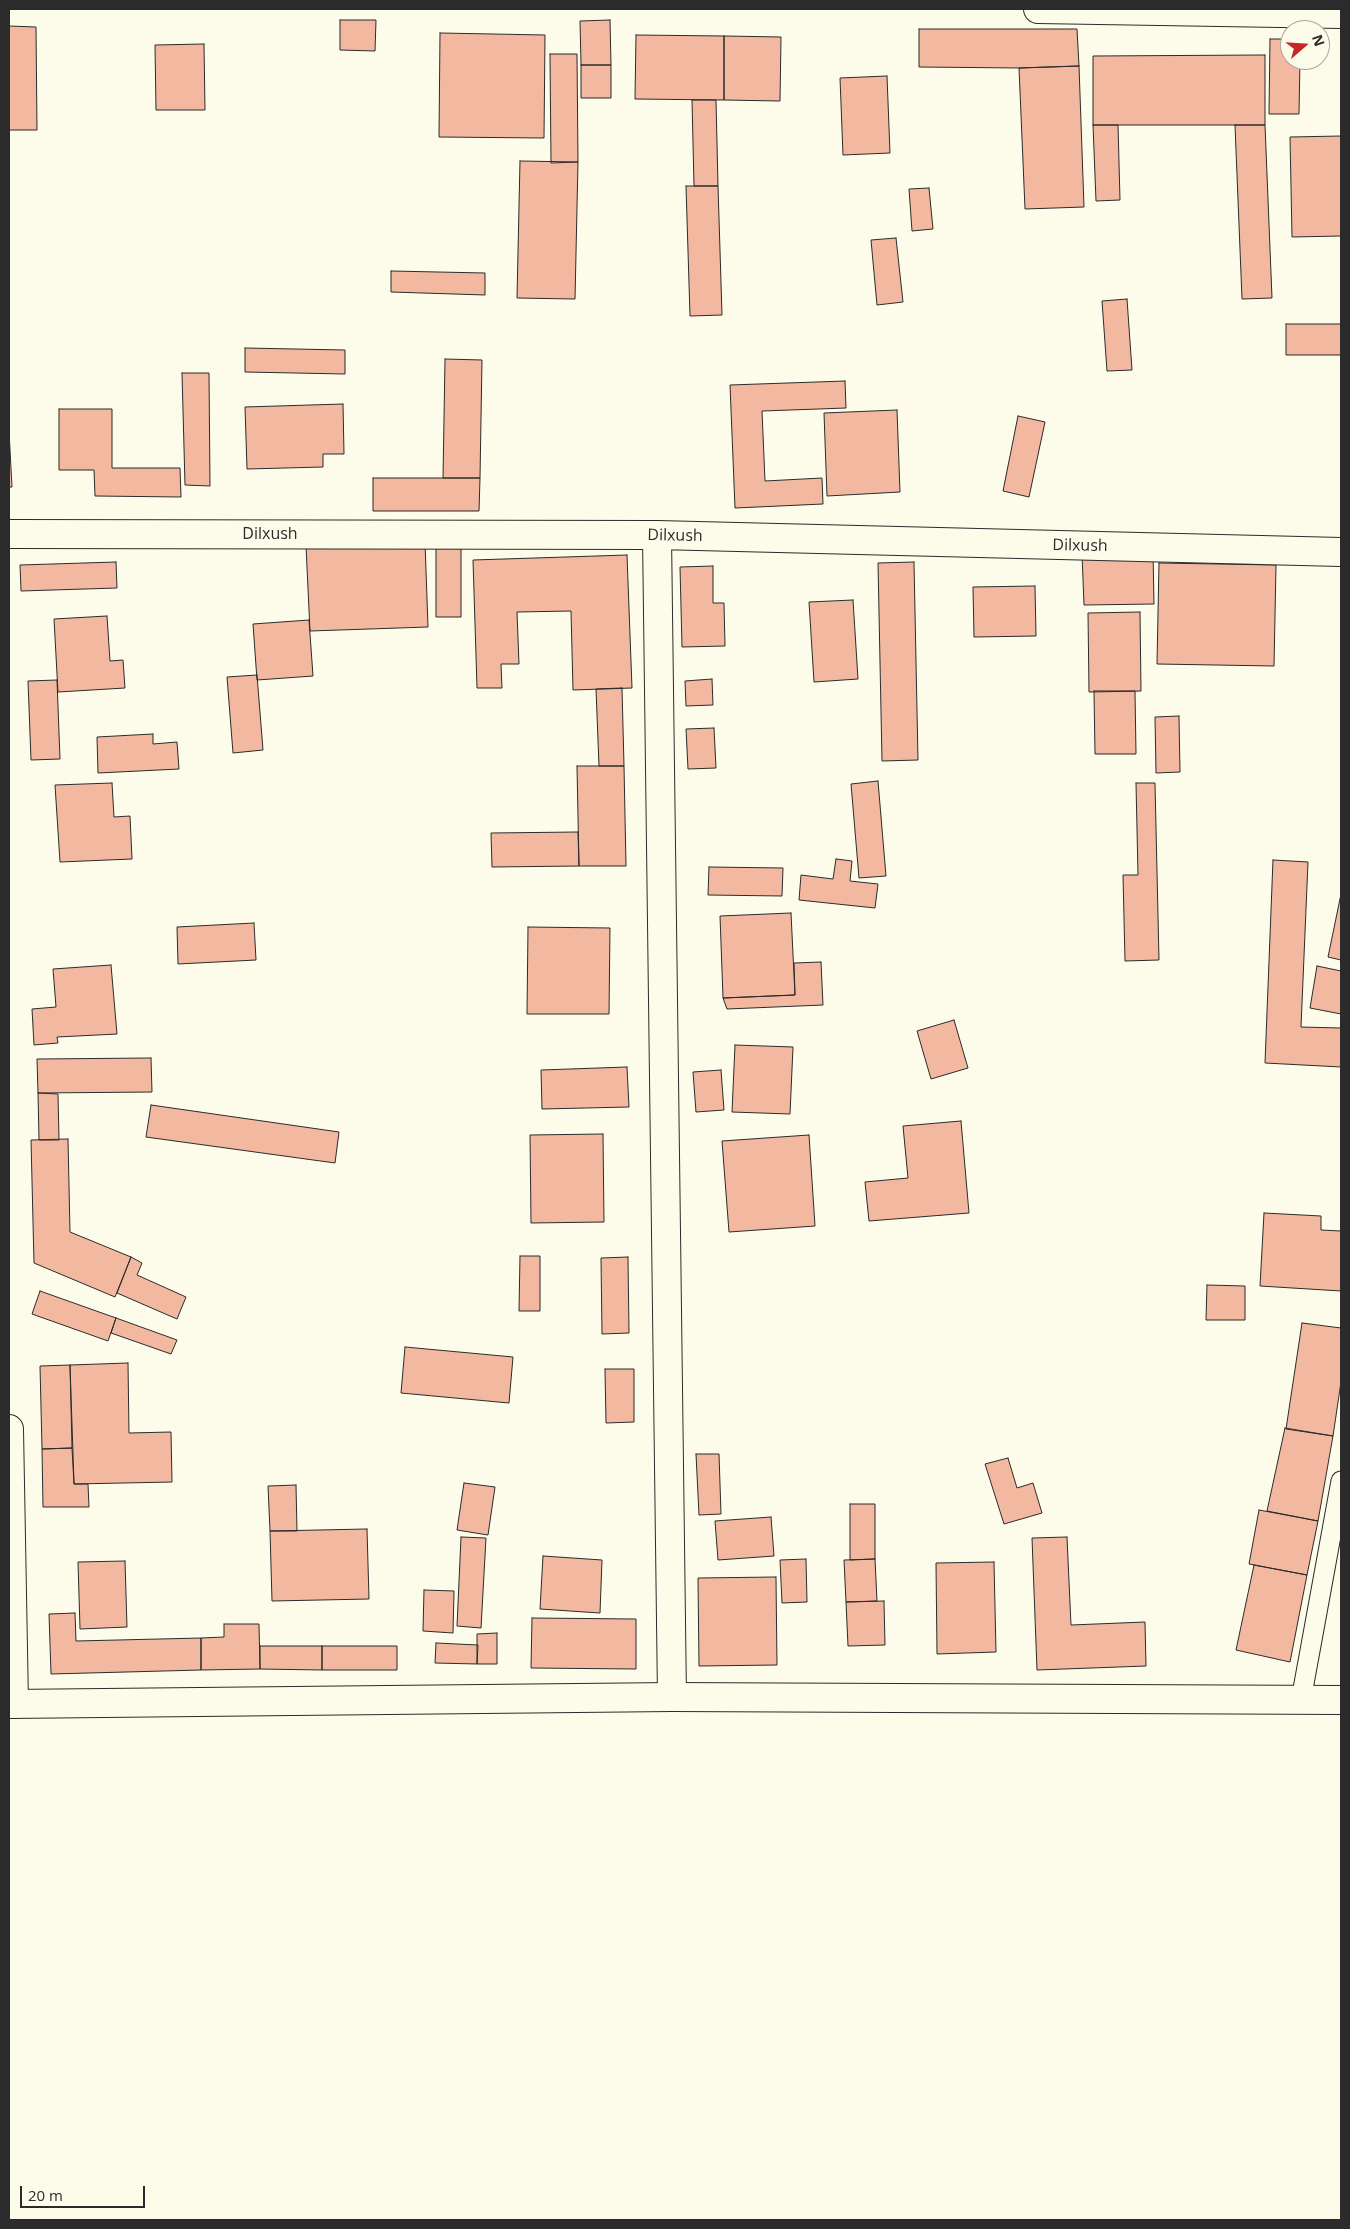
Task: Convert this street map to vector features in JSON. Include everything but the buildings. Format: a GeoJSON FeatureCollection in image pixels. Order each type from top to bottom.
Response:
{"type":"FeatureCollection","features":[{"type":"Feature","properties":{"kind":"street"},"geometry":{"type":"LineString","coordinates":[[1038,9],[1341,14]]}},
{"type":"Feature","properties":{"kind":"street","name":"Dilxush"},"geometry":{"type":"LineString","coordinates":[[9,534],[657,536],[1341,552]]}},
{"type":"Feature","properties":{"kind":"street"},"geometry":{"type":"LineString","coordinates":[[657,536],[672,1697]]}},
{"type":"Feature","properties":{"kind":"street"},"geometry":{"type":"LineString","coordinates":[[9,1429],[12,1704],[672,1697],[1341,1700]]}},
{"type":"Feature","properties":{"kind":"lane"},"geometry":{"type":"LineString","coordinates":[[1301,1700],[1341,1481]]}}]}
